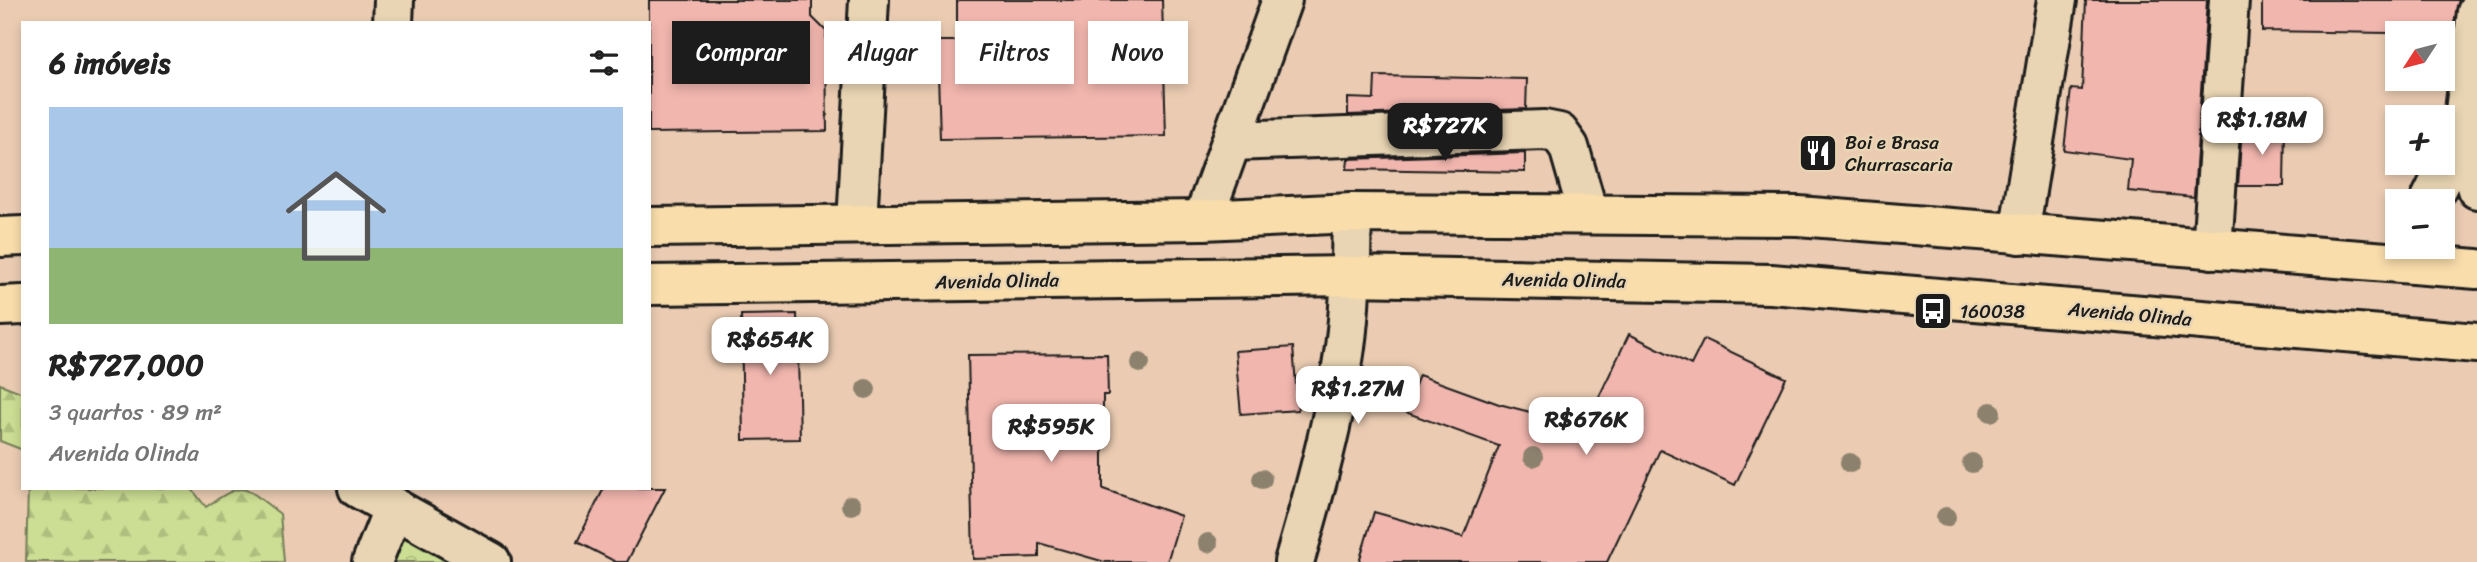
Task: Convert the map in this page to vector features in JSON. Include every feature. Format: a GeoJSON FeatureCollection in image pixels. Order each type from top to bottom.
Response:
{"type":"FeatureCollection","features":[{"type":"Feature","properties":{"kind":"main road"},"geometry":{"type":"LineString","coordinates":[[651,227],[1203,220],[1352,213],[1588,213],[1798,216],[2211,249],[2385,251]]}},
{"type":"Feature","properties":{"kind":"main road"},"geometry":{"type":"LineString","coordinates":[[0,237],[21,236]]}},
{"type":"Feature","properties":{"kind":"main road"},"geometry":{"type":"LineString","coordinates":[[2427,259],[2477,269]]}},
{"type":"Feature","properties":{"kind":"main road","name":"Avenida Olinda"},"geometry":{"type":"LineString","coordinates":[[651,285],[1351,276],[1771,284],[2477,343]]}},
{"type":"Feature","properties":{"kind":"street"},"geometry":{"type":"LineString","coordinates":[[393,21],[394,0]]}},
{"type":"Feature","properties":{"kind":"street"},"geometry":{"type":"LineString","coordinates":[[857,224],[869,0]]}},
{"type":"Feature","properties":{"kind":"street"},"geometry":{"type":"LineString","coordinates":[[1203,220],[1282,0]]}},
{"type":"Feature","properties":{"kind":"street"},"geometry":{"type":"LineString","coordinates":[[2019,234],[2057,0]]}},
{"type":"Feature","properties":{"kind":"street"},"geometry":{"type":"LineString","coordinates":[[2211,249],[2230,0]]}},
{"type":"Feature","properties":{"kind":"street"},"geometry":{"type":"LineString","coordinates":[[2436,189],[2462,136],[2477,12]]}},
{"type":"Feature","properties":{"kind":"street"},"geometry":{"type":"LineString","coordinates":[[1233,141],[1544,130],[1559,133],[1569,147],[1588,213]]}},
{"type":"Feature","properties":{"kind":"street"},"geometry":{"type":"LineString","coordinates":[[2462,136],[2477,189]]}},
{"type":"Feature","properties":{"kind":"street"},"geometry":{"type":"LineString","coordinates":[[1294,562],[1310,508],[1345,349],[1351,276],[1352,213]]}},
{"type":"Feature","properties":{"kind":"street"},"geometry":{"type":"LineString","coordinates":[[362,490],[491,562]]}},
{"type":"Feature","properties":{"kind":"street"},"geometry":{"type":"LineString","coordinates":[[372,562],[394,507]]}},
{"type":"Feature","properties":{"kind":"green space"},"geometry":{"type":"Polygon","coordinates":[[[0,384],[21,392],[21,449],[0,441],[0,384]]]}},
{"type":"Feature","properties":{"kind":"green space"},"geometry":{"type":"Polygon","coordinates":[[[28,490],[193,490],[206,507],[229,492],[244,490],[251,492],[280,514],[284,562],[26,562],[28,490]]]}},
{"type":"Feature","properties":{"kind":"green space"},"geometry":{"type":"Polygon","coordinates":[[[405,534],[456,562],[392,562],[405,534]]]}},
{"type":"Feature","properties":{"kind":"building"},"geometry":{"type":"Polygon","coordinates":[[[649,0],[812,0],[812,17],[824,29],[827,131],[651,133],[649,0]]]}},
{"type":"Feature","properties":{"kind":"building"},"geometry":{"type":"Polygon","coordinates":[[[957,0],[1162,0],[1163,21],[1088,21],[1088,84],[1164,84],[1166,136],[940,139],[938,84],[941,84],[941,41],[955,41],[955,84],[1074,84],[1074,21],[957,21],[957,0]]]}},
{"type":"Feature","properties":{"kind":"building"},"geometry":{"type":"Polygon","coordinates":[[[2086,0],[2207,0],[2194,197],[2128,191],[2131,159],[2064,150],[2071,89],[2082,90],[2086,0]]]}},
{"type":"Feature","properties":{"kind":"building"},"geometry":{"type":"Polygon","coordinates":[[[2262,0],[2459,0],[2455,21],[2385,21],[2385,33],[2262,31],[2262,0]]]}},
{"type":"Feature","properties":{"kind":"building"},"geometry":{"type":"Polygon","coordinates":[[[1375,76],[1527,79],[1526,109],[1348,115],[1348,98],[1374,99],[1375,76]]]}},
{"type":"Feature","properties":{"kind":"building"},"geometry":{"type":"Polygon","coordinates":[[[2242,126],[2285,127],[2284,186],[2238,186],[2242,126]]]}},
{"type":"Feature","properties":{"kind":"building"},"geometry":{"type":"Polygon","coordinates":[[[1525,153],[1525,172],[1347,169],[1348,159],[1525,153]]]}},
{"type":"Feature","properties":{"kind":"building"},"geometry":{"type":"Polygon","coordinates":[[[797,314],[800,439],[743,440],[741,315],[797,314]]]}},
{"type":"Feature","properties":{"kind":"building"},"geometry":{"type":"Polygon","coordinates":[[[1629,334],[1691,365],[1704,339],[1786,378],[1735,485],[1660,450],[1607,562],[1359,562],[1374,512],[1463,537],[1499,446],[1405,412],[1419,375],[1499,404],[1585,426],[1629,334]]]}},
{"type":"Feature","properties":{"kind":"building"},"geometry":{"type":"Polygon","coordinates":[[[1293,347],[1298,410],[1241,414],[1235,351],[1293,347]]]}},
{"type":"Feature","properties":{"kind":"building"},"geometry":{"type":"Polygon","coordinates":[[[1107,354],[1108,395],[1103,395],[1103,489],[1181,516],[1167,562],[1105,562],[1039,543],[1039,557],[973,559],[968,355],[1107,354]]]}},
{"type":"Feature","properties":{"kind":"building"},"geometry":{"type":"Polygon","coordinates":[[[665,488],[627,562],[616,562],[577,542],[603,490],[665,488]]]}},
{"type":"Feature","properties":{"kind":"place","name":"Boi e Brasa Churrascaria"},"geometry":{"type":"Point","coordinates":[1818,153]}},
{"type":"Feature","properties":{"kind":"place","name":"160038"},"geometry":{"type":"Point","coordinates":[1933,311]}}]}
